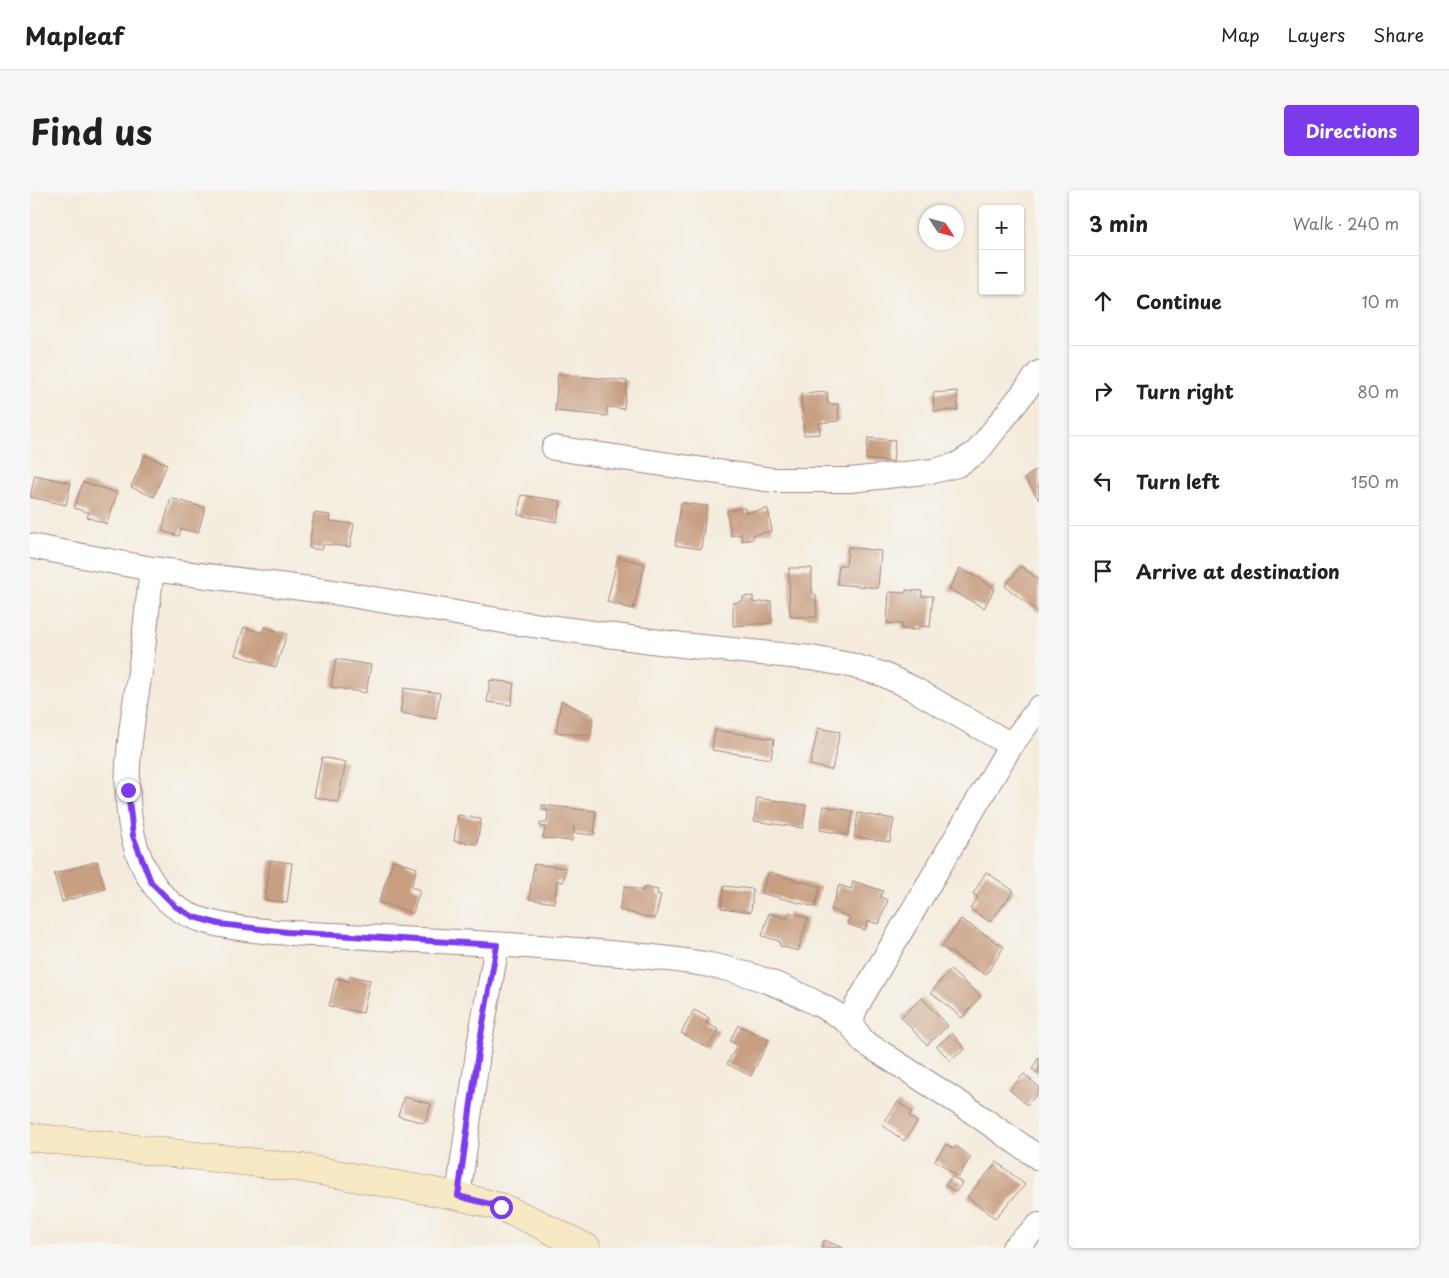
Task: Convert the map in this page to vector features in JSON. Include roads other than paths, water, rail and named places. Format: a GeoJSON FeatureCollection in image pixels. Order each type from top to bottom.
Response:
{"type":"FeatureCollection","features":[{"type":"Feature","properties":{"kind":"street"},"geometry":{"type":"LineString","coordinates":[[554,448],[772,480],[850,480],[933,471],[957,465],[977,452],[1039,374]]}},
{"type":"Feature","properties":{"kind":"street"},"geometry":{"type":"LineString","coordinates":[[30,546],[152,568],[333,592],[503,621],[682,645],[811,658],[882,674],[912,688],[1011,746]]}},
{"type":"Feature","properties":{"kind":"street"},"geometry":{"type":"LineString","coordinates":[[152,568],[131,729],[128,790],[133,836],[151,882],[163,896],[194,917],[219,924],[287,932],[658,956],[702,962],[768,980],[821,1006],[852,1026],[864,1042],[970,1110],[1039,1158]]}},
{"type":"Feature","properties":{"kind":"street"},"geometry":{"type":"LineString","coordinates":[[852,1026],[853,1014],[857,1005],[1011,746],[1039,708]]}},
{"type":"Feature","properties":{"kind":"street"},"geometry":{"type":"LineString","coordinates":[[458,1196],[479,1046],[497,945]]}},
{"type":"Feature","properties":{"kind":"street"},"geometry":{"type":"LineString","coordinates":[[30,1137],[303,1168],[458,1196],[501,1207],[533,1220],[587,1248]]}},
{"type":"Feature","properties":{"kind":"street"},"geometry":{"type":"LineString","coordinates":[[1014,1248],[1039,1225]]}}]}
